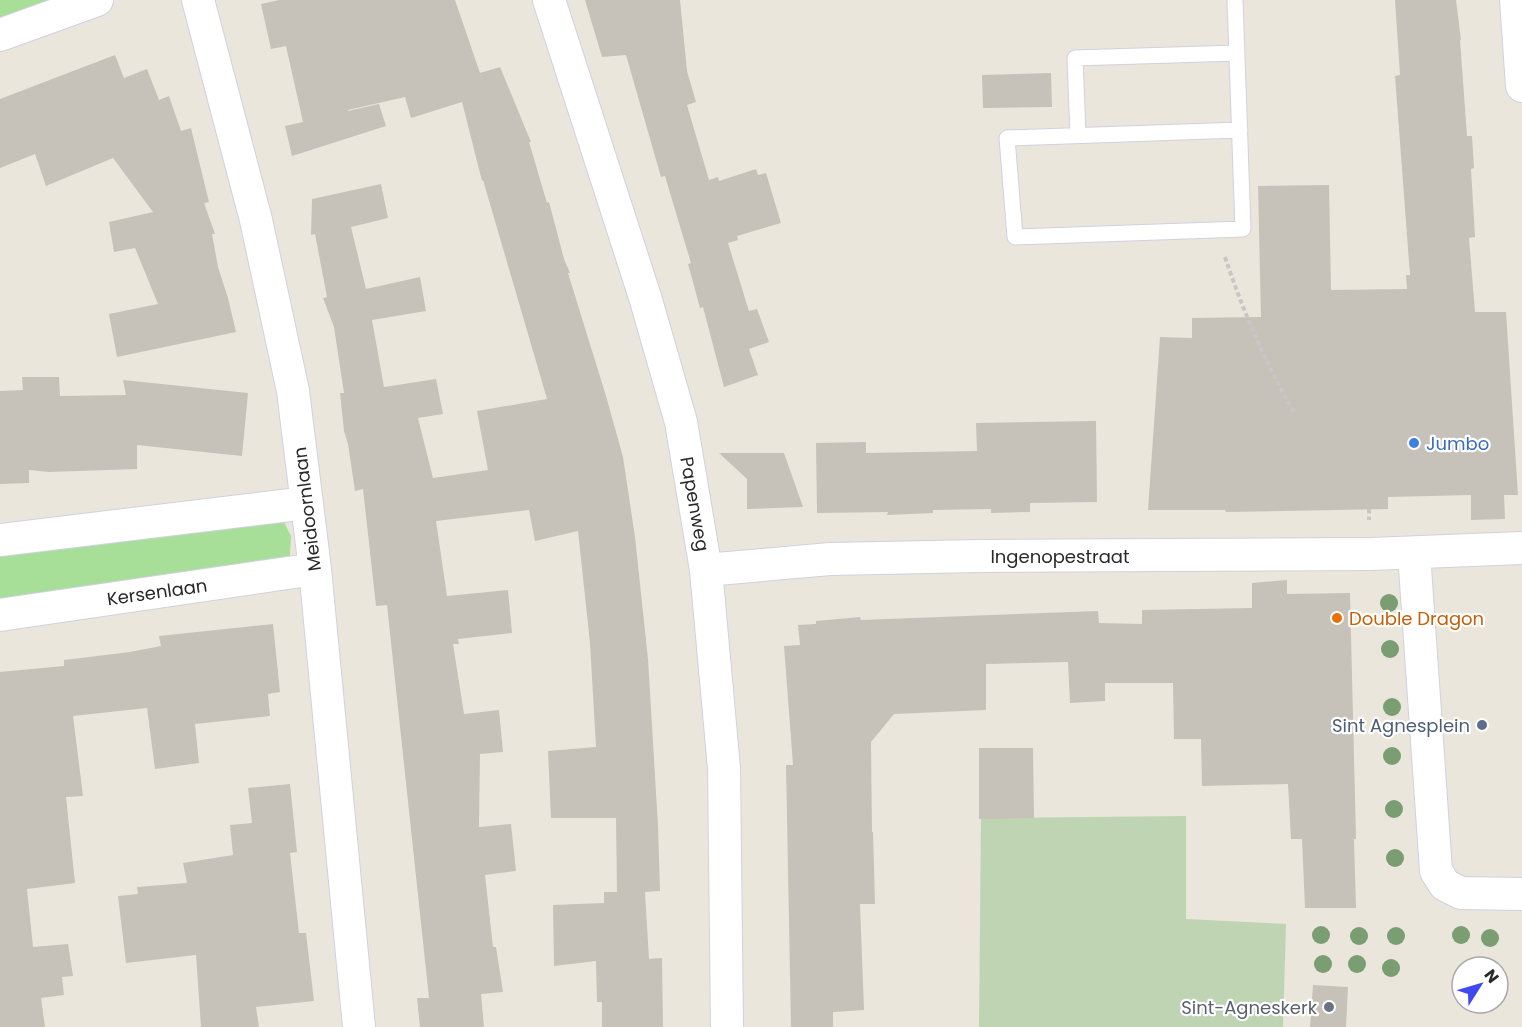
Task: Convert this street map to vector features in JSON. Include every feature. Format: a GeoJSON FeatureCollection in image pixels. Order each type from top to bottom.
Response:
{"type":"FeatureCollection","features":[{"type":"Feature","properties":{"kind":"street"},"geometry":{"type":"LineString","coordinates":[[0,35],[97,0]]}},
{"type":"Feature","properties":{"kind":"street","name":"Meidoornlaan"},"geometry":{"type":"LineString","coordinates":[[198,0],[256,220],[293,391],[315,569],[358,1027]]}},
{"type":"Feature","properties":{"kind":"street","name":"Papenweg"},"geometry":{"type":"LineString","coordinates":[[549,0],[645,297],[681,422],[706,570],[724,768],[727,1027]]}},
{"type":"Feature","properties":{"kind":"street"},"geometry":{"type":"LineString","coordinates":[[1516,0],[1522,86]]}},
{"type":"Feature","properties":{"kind":"street"},"geometry":{"type":"LineString","coordinates":[[0,540],[306,503]]}},
{"type":"Feature","properties":{"kind":"street"},"geometry":{"type":"LineString","coordinates":[[1522,548],[1414,553],[1436,871],[1445,885],[1461,892],[1522,894]]}},
{"type":"Feature","properties":{"kind":"street","name":"Ingenopestraat"},"geometry":{"type":"LineString","coordinates":[[706,570],[830,559],[1414,553]]}},
{"type":"Feature","properties":{"kind":"street","name":"Kersenlaan"},"geometry":{"type":"LineString","coordinates":[[0,615],[315,569]]}},
{"type":"Feature","properties":{"kind":"lane"},"geometry":{"type":"LineString","coordinates":[[1235,0],[1240,130],[1243,229],[1015,237],[1006,138],[1240,130]]}},
{"type":"Feature","properties":{"kind":"lane"},"geometry":{"type":"LineString","coordinates":[[1078,135],[1075,57],[1237,53]]}},
{"type":"Feature","properties":{"kind":"path"},"geometry":{"type":"LineString","coordinates":[[1222,229],[1223,250],[1237,293],[1274,377],[1294,412]]}},
{"type":"Feature","properties":{"kind":"green space"},"geometry":{"type":"Polygon","coordinates":[[[0,0],[59,0],[0,21],[0,0]]]}},
{"type":"Feature","properties":{"kind":"green space"},"geometry":{"type":"Polygon","coordinates":[[[283,520],[291,536],[291,561],[0,599],[0,555],[283,520]]]}},
{"type":"Feature","properties":{"kind":"green space"},"geometry":{"type":"Polygon","coordinates":[[[1186,816],[1186,919],[1286,924],[1283,1027],[979,1027],[981,818],[1186,816]]]}},
{"type":"Feature","properties":{"kind":"building"},"geometry":{"type":"Polygon","coordinates":[[[279,0],[455,0],[480,73],[500,67],[531,142],[529,142],[547,203],[549,202],[623,457],[635,537],[648,659],[660,891],[645,892],[649,959],[662,958],[663,1027],[602,1027],[602,1002],[597,1002],[596,961],[554,966],[553,905],[604,903],[604,892],[617,892],[616,818],[551,818],[548,751],[596,747],[590,643],[578,531],[535,541],[529,510],[436,521],[447,596],[508,590],[512,633],[458,639],[459,644],[453,644],[464,714],[499,710],[503,752],[480,754],[479,827],[511,824],[516,871],[485,875],[493,947],[496,947],[503,992],[481,994],[484,1027],[420,1027],[417,998],[429,998],[387,605],[376,606],[363,489],[355,491],[344,431],[340,393],[344,393],[334,327],[323,298],[327,297],[315,234],[311,235],[312,199],[381,184],[388,218],[351,227],[366,289],[420,277],[426,311],[372,320],[384,387],[436,379],[443,414],[418,418],[433,478],[488,470],[477,411],[547,399],[482,181],[462,102],[411,118],[405,97],[348,110],[379,104],[386,126],[292,156],[285,126],[303,122],[286,46],[271,49],[261,4],[279,0]]]}},
{"type":"Feature","properties":{"kind":"building"},"geometry":{"type":"Polygon","coordinates":[[[585,0],[680,0],[687,71],[696,102],[687,105],[709,180],[718,177],[719,181],[756,169],[758,175],[766,173],[781,223],[737,236],[738,240],[728,243],[749,311],[757,309],[769,342],[749,349],[758,375],[724,387],[703,307],[700,308],[688,264],[691,263],[665,176],[661,177],[626,55],[602,57],[585,0]]]}},
{"type":"Feature","properties":{"kind":"building"},"geometry":{"type":"Polygon","coordinates":[[[1395,0],[1456,0],[1467,136],[1472,136],[1474,168],[1471,169],[1475,237],[1469,238],[1475,312],[1506,312],[1518,495],[1504,495],[1505,519],[1471,520],[1471,495],[1388,497],[1388,509],[1226,512],[1225,510],[1148,510],[1160,337],[1192,338],[1192,318],[1261,317],[1258,186],[1329,185],[1331,290],[1407,289],[1406,275],[1410,275],[1395,76],[1400,75],[1395,0]]]}},
{"type":"Feature","properties":{"kind":"building"},"geometry":{"type":"Polygon","coordinates":[[[115,55],[124,78],[147,69],[159,100],[169,96],[181,131],[191,128],[209,202],[204,203],[215,234],[212,234],[218,267],[236,332],[117,357],[109,314],[158,304],[135,248],[114,252],[109,222],[153,212],[113,158],[46,186],[35,154],[0,168],[0,99],[115,55]]]}},
{"type":"Feature","properties":{"kind":"building"},"geometry":{"type":"Polygon","coordinates":[[[1051,73],[1052,107],[983,108],[982,75],[1051,73]]]}},
{"type":"Feature","properties":{"kind":"building"},"geometry":{"type":"Polygon","coordinates":[[[22,377],[59,377],[60,396],[126,395],[123,380],[248,393],[242,456],[137,445],[137,469],[49,472],[29,470],[29,483],[0,484],[0,391],[23,390],[22,377]]]}},
{"type":"Feature","properties":{"kind":"building"},"geometry":{"type":"Polygon","coordinates":[[[1096,421],[1097,502],[1030,503],[1030,512],[991,513],[991,509],[933,510],[933,513],[887,515],[888,512],[817,513],[816,443],[866,442],[866,453],[977,451],[976,423],[1096,421]]]}},
{"type":"Feature","properties":{"kind":"building"},"geometry":{"type":"Polygon","coordinates":[[[719,453],[784,453],[803,507],[747,509],[747,479],[719,453]]]}},
{"type":"Feature","properties":{"kind":"building"},"geometry":{"type":"Polygon","coordinates":[[[1287,580],[1287,594],[1350,593],[1356,908],[1305,908],[1302,839],[1291,839],[1288,784],[1202,786],[1201,739],[1174,739],[1173,683],[1105,683],[1105,701],[1070,703],[1068,662],[986,664],[986,710],[894,714],[871,742],[875,904],[860,904],[864,1010],[833,1012],[833,1027],[791,1027],[786,765],[793,765],[784,646],[800,645],[798,625],[860,617],[861,620],[1098,611],[1099,623],[1142,624],[1142,610],[1252,608],[1252,583],[1287,580]]]}},
{"type":"Feature","properties":{"kind":"building"},"geometry":{"type":"Polygon","coordinates":[[[273,624],[280,692],[268,694],[270,716],[195,724],[199,763],[155,769],[147,708],[73,716],[83,796],[66,797],[75,883],[27,889],[33,947],[68,944],[73,976],[62,977],[64,995],[41,998],[45,1027],[0,1027],[0,672],[64,666],[64,660],[161,646],[159,636],[273,624]]]}},
{"type":"Feature","properties":{"kind":"building"},"geometry":{"type":"Polygon","coordinates":[[[979,748],[1033,748],[1034,818],[979,819],[979,748]]]}},
{"type":"Feature","properties":{"kind":"building"},"geometry":{"type":"Polygon","coordinates":[[[290,784],[297,852],[290,853],[299,933],[306,933],[314,1001],[256,1007],[259,1027],[201,1027],[196,955],[126,963],[118,896],[138,894],[137,887],[187,883],[183,863],[233,855],[230,825],[252,823],[248,788],[290,784]]]}},
{"type":"Feature","properties":{"kind":"building","name":"Sint-Agneskerk"},"geometry":{"type":"Polygon","coordinates":[[[1313,985],[1348,987],[1346,1027],[1310,1027],[1313,985]]]}},
{"type":"Feature","properties":{"kind":"place","name":"Jumbo"},"geometry":{"type":"Point","coordinates":[1414,443]}},
{"type":"Feature","properties":{"kind":"place","name":"Double Dragon"},"geometry":{"type":"Point","coordinates":[1337,618]}},
{"type":"Feature","properties":{"kind":"place","name":"Sint Agnesplein"},"geometry":{"type":"Point","coordinates":[1482,725]}},
{"type":"Feature","properties":{"kind":"place","name":"Sint-Agneskerk"},"geometry":{"type":"Point","coordinates":[1329,1007]}}]}
